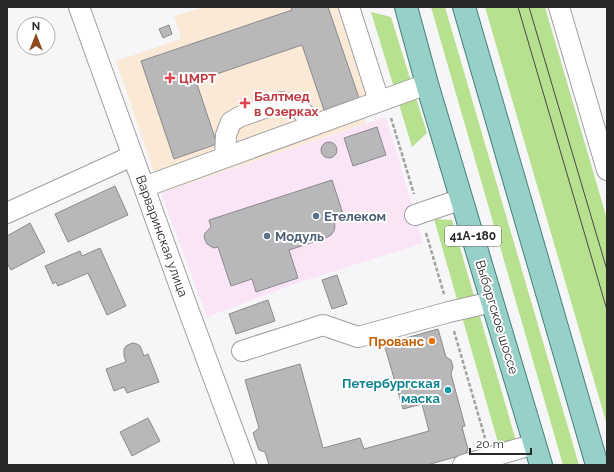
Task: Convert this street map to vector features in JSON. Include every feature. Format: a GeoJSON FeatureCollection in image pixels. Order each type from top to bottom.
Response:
{"type":"FeatureCollection","features":[{"type":"Feature","properties":{"kind":"main road","name":"Выборгское шоссе"},"geometry":{"type":"LineString","coordinates":[[406,7],[541,465]]}},
{"type":"Feature","properties":{"kind":"main road"},"geometry":{"type":"LineString","coordinates":[[464,7],[597,465]]}},
{"type":"Feature","properties":{"kind":"street","name":"Варваринская улица"},"geometry":{"type":"LineString","coordinates":[[80,7],[132,156],[246,465]]}},
{"type":"Feature","properties":{"kind":"street"},"geometry":{"type":"LineString","coordinates":[[349,7],[382,100]]}},
{"type":"Feature","properties":{"kind":"street"},"geometry":{"type":"LineString","coordinates":[[559,7],[607,170]]}},
{"type":"Feature","properties":{"kind":"street"},"geometry":{"type":"LineString","coordinates":[[144,187],[428,84]]}},
{"type":"Feature","properties":{"kind":"street"},"geometry":{"type":"LineString","coordinates":[[225,157],[226,135],[231,122],[239,117],[281,102],[290,104],[300,110],[314,125]]}},
{"type":"Feature","properties":{"kind":"street"},"geometry":{"type":"LineString","coordinates":[[7,213],[132,156]]}},
{"type":"Feature","properties":{"kind":"street"},"geometry":{"type":"LineString","coordinates":[[417,214],[462,199]]}},
{"type":"Feature","properties":{"kind":"street"},"geometry":{"type":"LineString","coordinates":[[242,351],[323,325],[358,337],[492,302]]}},
{"type":"Feature","properties":{"kind":"street"},"geometry":{"type":"LineString","coordinates":[[463,465],[535,444]]}},
{"type":"Feature","properties":{"kind":"path"},"geometry":{"type":"LineString","coordinates":[[382,100],[449,312],[490,457]]}},
{"type":"Feature","properties":{"kind":"shaded area","name":"Балтмед в Озерках"},"geometry":{"type":"Polygon","coordinates":[[[205,7],[345,7],[374,94],[361,108],[366,123],[161,193],[116,61],[181,39],[174,16],[205,7]]]}},
{"type":"Feature","properties":{"kind":"shaded area"},"geometry":{"type":"Polygon","coordinates":[[[386,117],[423,243],[300,282],[207,317],[161,193],[386,117]]]}},
{"type":"Feature","properties":{"kind":"green space"},"geometry":{"type":"Polygon","coordinates":[[[431,7],[445,7],[579,465],[563,465],[431,7]]]}},
{"type":"Feature","properties":{"kind":"green space"},"geometry":{"type":"Polygon","coordinates":[[[485,7],[545,7],[607,219],[607,425],[485,7]]]}},
{"type":"Feature","properties":{"kind":"green space"},"geometry":{"type":"Polygon","coordinates":[[[371,12],[391,17],[427,133],[412,147],[371,12]]]}},
{"type":"Feature","properties":{"kind":"green space"},"geometry":{"type":"Polygon","coordinates":[[[434,219],[452,220],[516,441],[499,446],[434,219]]]}},
{"type":"Feature","properties":{"kind":"building"},"geometry":{"type":"Polygon","coordinates":[[[291,7],[328,7],[359,98],[324,110],[302,45],[196,81],[217,144],[174,159],[141,61],[292,10],[291,7]]]}},
{"type":"Feature","properties":{"kind":"building"},"geometry":{"type":"Polygon","coordinates":[[[169,25],[172,34],[163,38],[159,29],[169,25]]]}},
{"type":"Feature","properties":{"kind":"building"},"geometry":{"type":"Polygon","coordinates":[[[377,127],[386,155],[353,166],[344,138],[377,127]]]}},
{"type":"Feature","properties":{"kind":"building"},"geometry":{"type":"Polygon","coordinates":[[[329,142],[335,144],[337,150],[335,156],[329,158],[323,156],[321,150],[323,144],[329,142]]]}},
{"type":"Feature","properties":{"kind":"building","name":"Модуль"},"geometry":{"type":"Polygon","coordinates":[[[332,180],[344,217],[334,220],[334,231],[326,238],[289,250],[298,278],[256,292],[252,279],[231,286],[218,247],[214,248],[210,246],[205,240],[205,233],[211,227],[209,220],[332,180]]]}},
{"type":"Feature","properties":{"kind":"building"},"geometry":{"type":"Polygon","coordinates":[[[115,186],[128,215],[68,242],[55,214],[115,186]]]}},
{"type":"Feature","properties":{"kind":"building"},"geometry":{"type":"Polygon","coordinates":[[[30,223],[45,252],[11,270],[7,263],[7,236],[30,223]]]}},
{"type":"Feature","properties":{"kind":"building"},"geometry":{"type":"Polygon","coordinates":[[[100,248],[126,306],[107,315],[88,273],[58,286],[56,282],[53,284],[45,266],[80,251],[82,256],[100,248]]]}},
{"type":"Feature","properties":{"kind":"building"},"geometry":{"type":"Polygon","coordinates":[[[337,275],[347,304],[332,309],[322,280],[337,275]]]}},
{"type":"Feature","properties":{"kind":"building"},"geometry":{"type":"Polygon","coordinates":[[[268,300],[275,321],[236,334],[229,314],[268,300]]]}},
{"type":"Feature","properties":{"kind":"building"},"geometry":{"type":"Polygon","coordinates":[[[438,329],[446,357],[451,360],[453,367],[451,374],[465,426],[462,427],[468,449],[466,454],[427,465],[269,465],[265,452],[259,450],[253,433],[259,428],[245,380],[300,364],[323,448],[360,438],[364,449],[429,431],[422,404],[403,409],[384,344],[438,329]]]}},
{"type":"Feature","properties":{"kind":"building"},"geometry":{"type":"Polygon","coordinates":[[[133,343],[140,346],[144,356],[148,354],[159,382],[127,393],[124,387],[114,391],[106,369],[126,362],[124,349],[126,346],[133,343]]]}},
{"type":"Feature","properties":{"kind":"building"},"geometry":{"type":"Polygon","coordinates":[[[148,418],[160,441],[132,456],[120,432],[148,418]]]}},
{"type":"Feature","properties":{"kind":"tram line"},"geometry":{"type":"LineString","coordinates":[[518,7],[607,310]]}},
{"type":"Feature","properties":{"kind":"tram line"},"geometry":{"type":"LineString","coordinates":[[529,7],[607,270]]}},
{"type":"Feature","properties":{"kind":"place","name":"ЦМРТ"},"geometry":{"type":"Point","coordinates":[170,78]}},
{"type":"Feature","properties":{"kind":"place","name":"Балтмед в Озерках"},"geometry":{"type":"Point","coordinates":[245,103]}},
{"type":"Feature","properties":{"kind":"place","name":"Етелеком"},"geometry":{"type":"Point","coordinates":[316,216]}},
{"type":"Feature","properties":{"kind":"place","name":"Модуль"},"geometry":{"type":"Point","coordinates":[267,236]}},
{"type":"Feature","properties":{"kind":"place","name":"Прованс"},"geometry":{"type":"Point","coordinates":[432,341]}},
{"type":"Feature","properties":{"kind":"place","name":"Петербургская маска"},"geometry":{"type":"Point","coordinates":[448,390]}}]}
